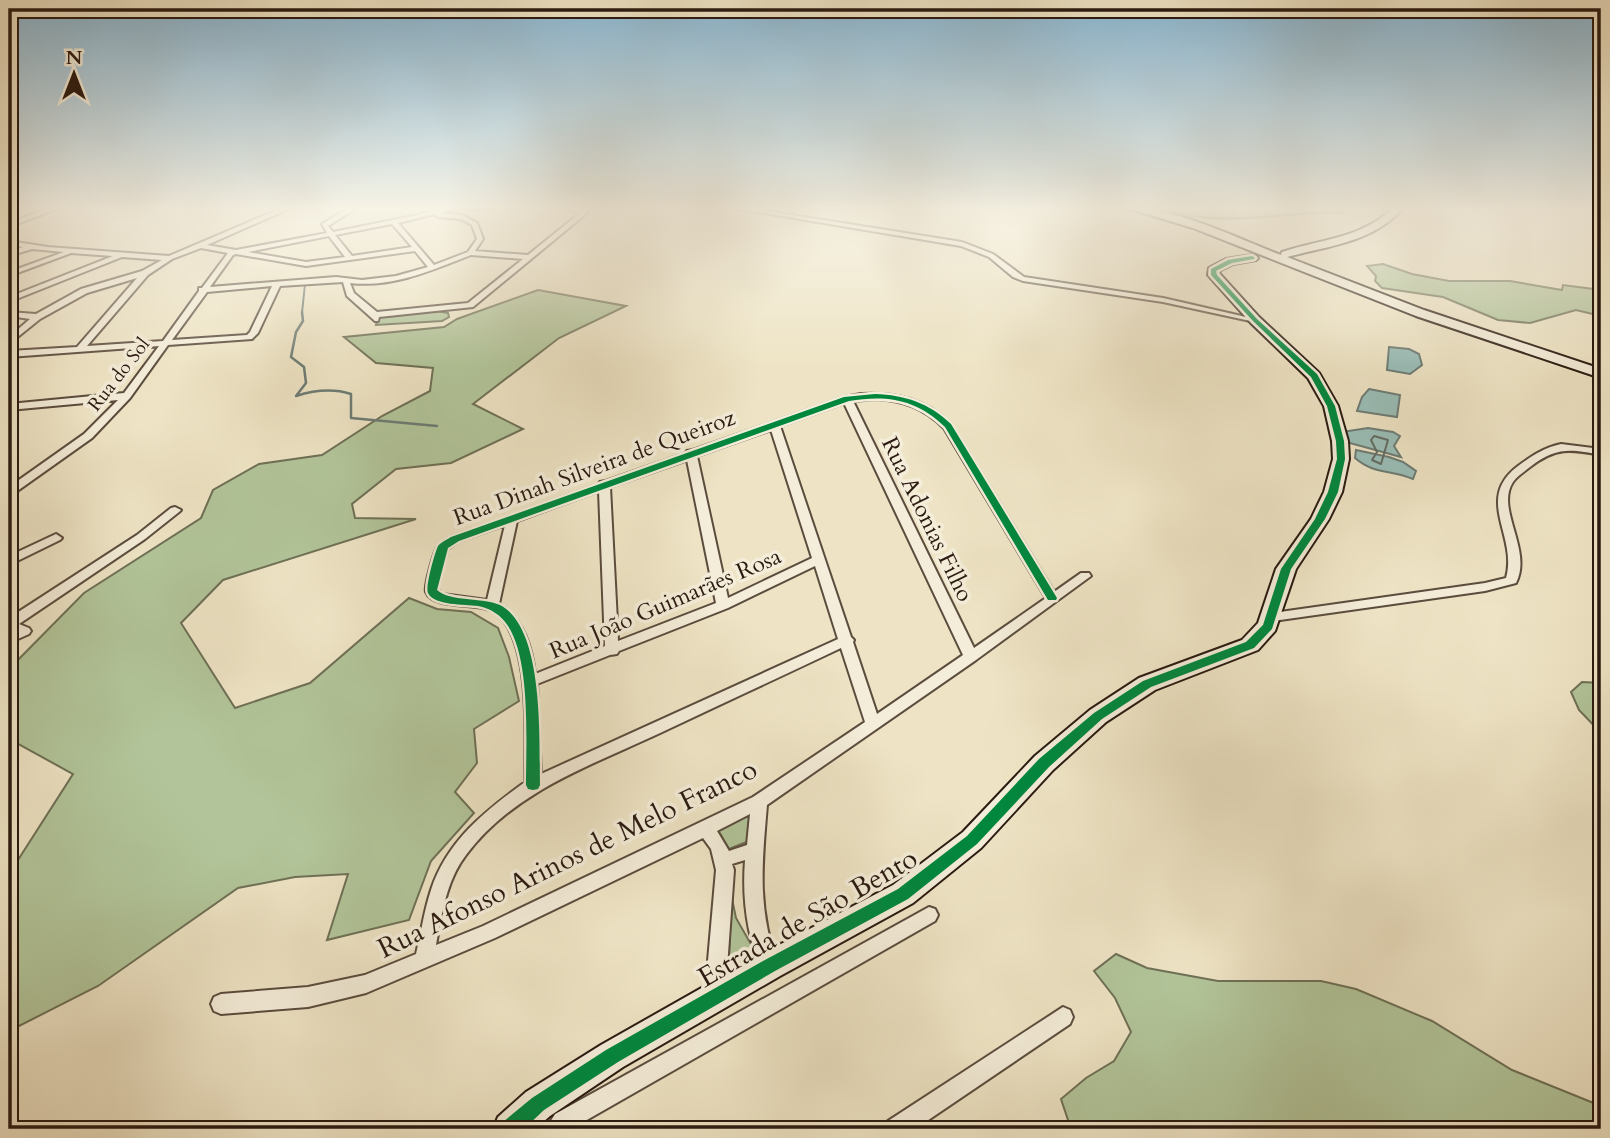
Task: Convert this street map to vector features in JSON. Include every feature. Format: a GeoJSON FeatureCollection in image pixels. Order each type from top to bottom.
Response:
{"type":"FeatureCollection","features":[{"type":"Feature","properties":{"kind":"street"},"geometry":{"type":"LineString","coordinates":[[9,274],[48,260]]}},
{"type":"Feature","properties":{"kind":"street"},"geometry":{"type":"LineString","coordinates":[[9,300],[107,260]]}},
{"type":"Feature","properties":{"kind":"street"},"geometry":{"type":"LineString","coordinates":[[9,341],[13,334],[37,317],[84,291],[145,273],[166,260]]}},
{"type":"Feature","properties":{"kind":"street","name":"Rua do Sol"},"geometry":{"type":"LineString","coordinates":[[9,492],[88,436],[127,396],[225,260]]}},
{"type":"Feature","properties":{"kind":"street"},"geometry":{"type":"LineString","coordinates":[[279,260],[306,264],[330,260]]}},
{"type":"Feature","properties":{"kind":"street"},"geometry":{"type":"LineString","coordinates":[[426,260],[433,268]]}},
{"type":"Feature","properties":{"kind":"street"},"geometry":{"type":"LineString","coordinates":[[202,290],[384,280],[433,268],[452,260]]}},
{"type":"Feature","properties":{"kind":"street"},"geometry":{"type":"LineString","coordinates":[[346,281],[350,294],[375,317],[472,304],[525,260]]}},
{"type":"Feature","properties":{"kind":"street"},"geometry":{"type":"LineString","coordinates":[[999,260],[1013,275],[1023,279],[1163,300],[1255,320]]}},
{"type":"Feature","properties":{"kind":"street","name":"Estrada de São Bento"},"geometry":{"type":"LineString","coordinates":[[510,1129],[538,1104],[612,1056],[715,996],[903,894],[972,840],[1069,739],[1123,698],[1147,684],[1250,645],[1268,626],[1286,569],[1320,519],[1333,492],[1341,459],[1340,441],[1331,406],[1314,376],[1255,320],[1214,275],[1216,267],[1230,260]]}},
{"type":"Feature","properties":{"kind":"street"},"geometry":{"type":"LineString","coordinates":[[1294,260],[1420,313],[1601,373]]}},
{"type":"Feature","properties":{"kind":"street"},"geometry":{"type":"LineString","coordinates":[[79,350],[145,273]]}},
{"type":"Feature","properties":{"kind":"street"},"geometry":{"type":"LineString","coordinates":[[9,354],[251,336],[277,284]]}},
{"type":"Feature","properties":{"kind":"street"},"geometry":{"type":"LineString","coordinates":[[9,314],[37,317]]}},
{"type":"Feature","properties":{"kind":"street","name":"Rua Dinah Silveira de Queiroz"},"geometry":{"type":"LineString","coordinates":[[492,606],[438,597],[432,591],[441,552],[448,543],[774,424],[847,399],[874,395],[898,397],[923,405],[939,416],[1052,598]]}},
{"type":"Feature","properties":{"kind":"street"},"geometry":{"type":"LineString","coordinates":[[9,415],[14,406],[127,396]]}},
{"type":"Feature","properties":{"kind":"street","name":"Rua Adonias Filho"},"geometry":{"type":"LineString","coordinates":[[847,399],[971,657]]}},
{"type":"Feature","properties":{"kind":"street"},"geometry":{"type":"LineString","coordinates":[[774,424],[873,724]]}},
{"type":"Feature","properties":{"kind":"street"},"geometry":{"type":"LineString","coordinates":[[1273,617],[1485,587],[1512,580],[1517,564],[1505,505],[1505,487],[1508,480],[1548,449],[1567,446],[1601,452]]}},
{"type":"Feature","properties":{"kind":"street"},"geometry":{"type":"LineString","coordinates":[[691,453],[723,605]]}},
{"type":"Feature","properties":{"kind":"street"},"geometry":{"type":"LineString","coordinates":[[604,484],[612,651]]}},
{"type":"Feature","properties":{"kind":"street"},"geometry":{"type":"LineString","coordinates":[[9,625],[141,537],[175,510]]}},
{"type":"Feature","properties":{"kind":"street"},"geometry":{"type":"LineString","coordinates":[[512,518],[492,606],[513,623],[525,654],[533,785]]}},
{"type":"Feature","properties":{"kind":"street"},"geometry":{"type":"LineString","coordinates":[[9,561],[56,538]]}},
{"type":"Feature","properties":{"kind":"street","name":"Rua João Guimarães Rosa"},"geometry":{"type":"LineString","coordinates":[[528,682],[723,605],[818,560]]}},
{"type":"Feature","properties":{"kind":"street","name":"Rua Afonso Arinos de Melo Franco"},"geometry":{"type":"LineString","coordinates":[[221,1004],[308,997],[366,984],[424,960],[706,829],[759,802],[1084,576]]}},
{"type":"Feature","properties":{"kind":"street"},"geometry":{"type":"LineString","coordinates":[[9,625],[24,631],[9,639]]}},
{"type":"Feature","properties":{"kind":"street"},"geometry":{"type":"LineString","coordinates":[[424,960],[443,878],[461,848],[496,813],[533,785],[847,640]]}},
{"type":"Feature","properties":{"kind":"street"},"geometry":{"type":"LineString","coordinates":[[759,802],[753,918],[769,966]]}},
{"type":"Feature","properties":{"kind":"street"},"geometry":{"type":"LineString","coordinates":[[706,829],[724,860],[715,996]]}},
{"type":"Feature","properties":{"kind":"street"},"geometry":{"type":"LineString","coordinates":[[724,860],[755,849]]}},
{"type":"Feature","properties":{"kind":"street"},"geometry":{"type":"LineString","coordinates":[[557,1129],[564,1122],[929,915]]}},
{"type":"Feature","properties":{"kind":"street"},"geometry":{"type":"LineString","coordinates":[[896,1129],[1063,1017]]}},
{"type":"Feature","properties":{"kind":"green space"},"geometry":{"type":"Polygon","coordinates":[[[1383,264],[1412,274],[1449,281],[1510,281],[1562,290],[1563,285],[1601,290],[1601,316],[1576,310],[1530,323],[1498,320],[1443,297],[1382,288],[1367,266],[1383,264]]]}},
{"type":"Feature","properties":{"kind":"green space"},"geometry":{"type":"Polygon","coordinates":[[[538,290],[626,306],[559,338],[473,404],[523,429],[451,463],[396,469],[352,504],[355,518],[416,519],[223,580],[181,623],[235,708],[310,683],[409,598],[437,609],[471,612],[498,628],[509,657],[519,701],[474,729],[477,763],[455,792],[474,813],[431,861],[409,920],[327,940],[348,874],[295,877],[238,888],[98,986],[9,1031],[9,874],[73,774],[9,739],[9,669],[84,593],[201,518],[213,490],[259,464],[322,455],[382,416],[430,391],[433,368],[376,363],[344,337],[444,327],[457,319],[538,290]]]}},
{"type":"Feature","properties":{"kind":"green space"},"geometry":{"type":"Polygon","coordinates":[[[437,311],[448,313],[449,317],[442,321],[376,325],[378,316],[437,311]]]}},
{"type":"Feature","properties":{"kind":"green space"},"geometry":{"type":"Polygon","coordinates":[[[1582,682],[1601,683],[1601,733],[1579,710],[1571,692],[1582,682]]]}},
{"type":"Feature","properties":{"kind":"green space"},"geometry":{"type":"Polygon","coordinates":[[[750,814],[749,841],[729,849],[718,830],[750,814]]]}},
{"type":"Feature","properties":{"kind":"green space"},"geometry":{"type":"Polygon","coordinates":[[[731,894],[736,918],[752,946],[748,957],[737,964],[729,961],[731,894]]]}},
{"type":"Feature","properties":{"kind":"green space"},"geometry":{"type":"Polygon","coordinates":[[[1116,954],[1147,968],[1218,981],[1321,981],[1356,989],[1432,1021],[1512,1070],[1601,1106],[1601,1129],[1071,1129],[1061,1099],[1086,1078],[1114,1061],[1131,1032],[1115,998],[1094,971],[1116,954]]]}},
{"type":"Feature","properties":{"kind":"water"},"geometry":{"type":"Polygon","coordinates":[[[1389,347],[1409,349],[1419,354],[1422,365],[1410,374],[1387,370],[1389,347]]]}},
{"type":"Feature","properties":{"kind":"water"},"geometry":{"type":"Polygon","coordinates":[[[1369,389],[1400,395],[1397,417],[1357,411],[1362,397],[1369,389]]]}},
{"type":"Feature","properties":{"kind":"water"},"geometry":{"type":"Polygon","coordinates":[[[1368,428],[1393,432],[1400,436],[1394,446],[1401,457],[1346,442],[1342,432],[1368,428]]]}},
{"type":"Feature","properties":{"kind":"water"},"geometry":{"type":"Polygon","coordinates":[[[1356,450],[1403,462],[1416,471],[1413,479],[1369,467],[1355,458],[1356,450]]]}},
{"type":"Feature","properties":{"kind":"waterway"},"geometry":{"type":"LineString","coordinates":[[302,312],[305,284]]}},
{"type":"Feature","properties":{"kind":"waterway"},"geometry":{"type":"LineString","coordinates":[[302,312],[303,321],[296,332],[291,357],[304,367],[306,383],[296,396],[324,390],[344,392],[351,394],[351,418],[437,426]]}},
{"type":"Feature","properties":{"kind":"cycle path"},"geometry":{"type":"LineString","coordinates":[[510,1129],[538,1104],[612,1056],[769,966],[903,894],[972,840],[1044,763],[1098,716],[1147,684],[1250,645],[1268,626],[1286,569],[1320,519],[1333,492],[1341,459],[1340,441],[1331,406],[1314,376],[1255,320],[1214,275],[1213,270],[1237,260]]}},
{"type":"Feature","properties":{"kind":"cycle path"},"geometry":{"type":"LineString","coordinates":[[533,785],[532,718],[527,666],[522,643],[513,624],[494,607],[445,599],[432,591],[443,547],[455,539],[847,399],[888,397],[914,402],[938,416],[948,426],[1052,598]]}}]}
